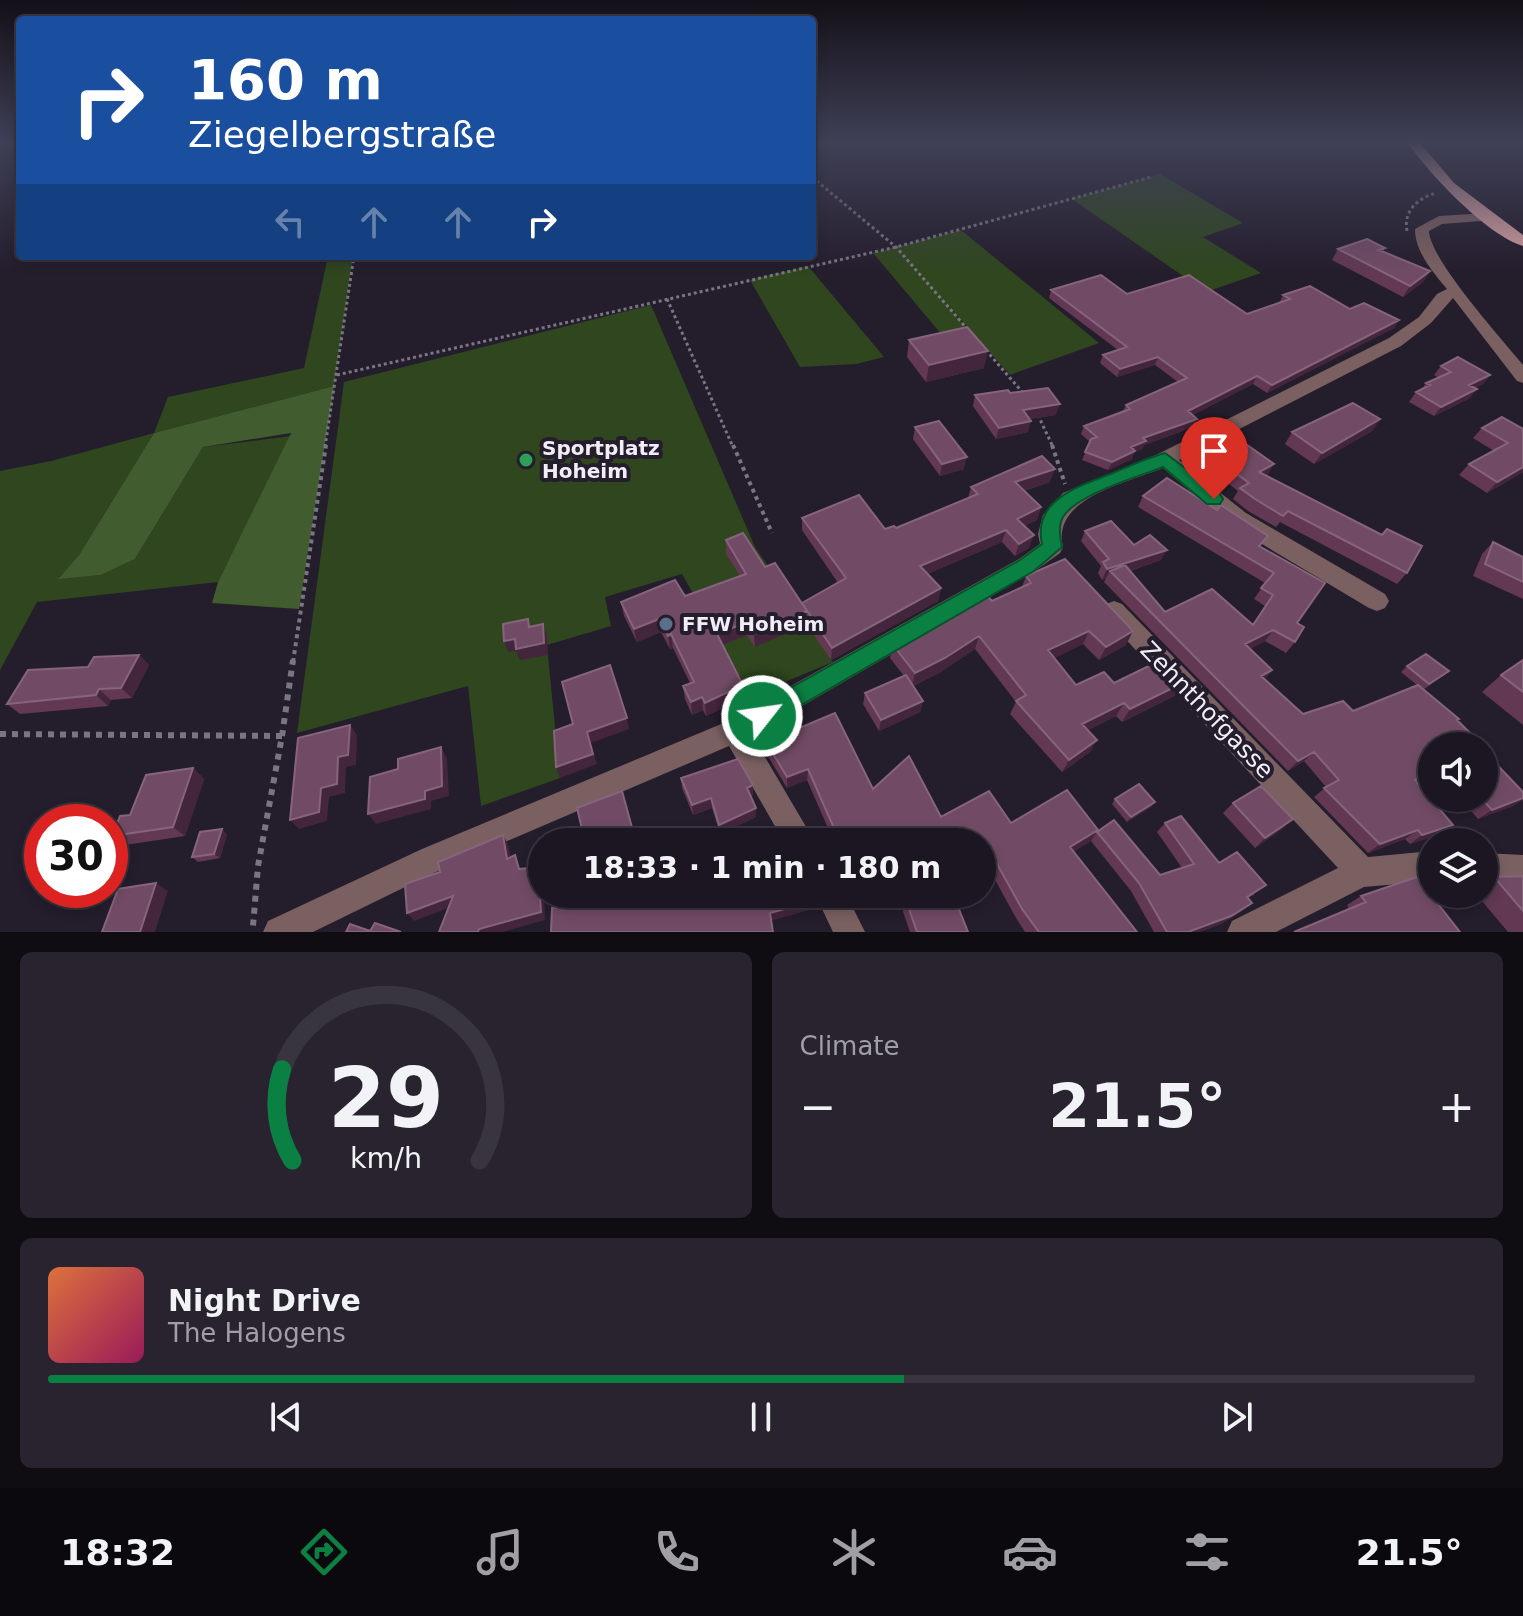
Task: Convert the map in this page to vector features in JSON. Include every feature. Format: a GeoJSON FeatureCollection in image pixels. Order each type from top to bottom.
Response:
{"type":"FeatureCollection","features":[{"type":"Feature","properties":{"kind":"main road"},"geometry":{"type":"LineString","coordinates":[[1450,186],[1523,242]]}},
{"type":"Feature","properties":{"kind":"street"},"geometry":{"type":"LineString","coordinates":[[1488,217],[1439,220],[1422,229],[1422,238],[1432,260],[1523,377]]}},
{"type":"Feature","properties":{"kind":"street"},"geometry":{"type":"LineString","coordinates":[[1074,570],[1052,547],[1049,534],[1054,515],[1070,498],[1165,459],[1395,342],[1425,320],[1443,297],[1456,291]]}},
{"type":"Feature","properties":{"kind":"street"},"geometry":{"type":"LineString","coordinates":[[1165,459],[1238,519],[1377,601]]}},
{"type":"Feature","properties":{"kind":"street"},"geometry":{"type":"LineString","coordinates":[[279,932],[432,859],[735,731],[1027,565],[1052,547]]}},
{"type":"Feature","properties":{"kind":"street","name":"Zehnthofgasse"},"geometry":{"type":"LineString","coordinates":[[1095,592],[1362,872]]}},
{"type":"Feature","properties":{"kind":"street"},"geometry":{"type":"LineString","coordinates":[[735,731],[792,828]]}},
{"type":"Feature","properties":{"kind":"street"},"geometry":{"type":"LineString","coordinates":[[1243,932],[1362,872],[1418,867]]}},
{"type":"Feature","properties":{"kind":"street"},"geometry":{"type":"LineString","coordinates":[[1498,869],[1523,870]]}},
{"type":"Feature","properties":{"kind":"street"},"geometry":{"type":"LineString","coordinates":[[837,908],[849,932]]}},
{"type":"Feature","properties":{"kind":"path"},"geometry":{"type":"LineString","coordinates":[[823,186],[896,247],[1017,383],[1046,427],[1070,498]]}},
{"type":"Feature","properties":{"kind":"path"},"geometry":{"type":"LineString","coordinates":[[337,375],[896,247],[1116,186]]}},
{"type":"Feature","properties":{"kind":"path"},"geometry":{"type":"LineString","coordinates":[[1432,260],[1411,238],[1404,225],[1406,214],[1425,195],[1452,189]]}},
{"type":"Feature","properties":{"kind":"path"},"geometry":{"type":"LineString","coordinates":[[253,932],[258,866],[282,736],[353,260]]}},
{"type":"Feature","properties":{"kind":"path"},"geometry":{"type":"LineString","coordinates":[[667,299],[772,533]]}},
{"type":"Feature","properties":{"kind":"path"},"geometry":{"type":"LineString","coordinates":[[0,734],[282,736]]}},
{"type":"Feature","properties":{"kind":"green space"},"geometry":{"type":"Polygon","coordinates":[[[1116,186],[1181,186],[1243,223],[1203,237],[1261,273],[1206,292],[1072,199],[1116,186]]]}},
{"type":"Feature","properties":{"kind":"green space"},"geometry":{"type":"Polygon","coordinates":[[[961,230],[1099,343],[1010,375],[942,298],[974,336],[948,342],[873,253],[961,230]]]}},
{"type":"Feature","properties":{"kind":"green space"},"geometry":{"type":"Polygon","coordinates":[[[327,260],[352,260],[334,386],[154,433],[168,397],[304,368],[327,260]]]}},
{"type":"Feature","properties":{"kind":"green space"},"geometry":{"type":"Polygon","coordinates":[[[808,266],[884,357],[856,364],[800,367],[750,280],[808,266]]]}},
{"type":"Feature","properties":{"kind":"green space","name":"Sportplatz Hoheim"},"geometry":{"type":"Polygon","coordinates":[[[651,305],[755,547],[833,662],[751,696],[682,574],[605,597],[611,626],[547,645],[560,778],[481,806],[468,686],[297,733],[344,382],[651,305]]]}},
{"type":"Feature","properties":{"kind":"green space"},"geometry":{"type":"Polygon","coordinates":[[[334,386],[299,609],[212,603],[218,582],[291,433],[203,447],[135,559],[101,575],[58,579],[79,555],[154,433],[334,386]]]}},
{"type":"Feature","properties":{"kind":"green space"},"geometry":{"type":"Polygon","coordinates":[[[154,433],[79,555],[59,578],[101,575],[135,559],[203,447],[291,436],[218,582],[37,602],[0,670],[0,471],[51,461],[154,433]]]}},
{"type":"Feature","properties":{"kind":"building"},"geometry":{"type":"Polygon","coordinates":[[[1367,239],[1385,248],[1379,250],[1430,271],[1410,286],[1338,249],[1367,239]]]}},
{"type":"Feature","properties":{"kind":"building"},"geometry":{"type":"Polygon","coordinates":[[[1101,275],[1127,294],[1189,275],[1247,314],[1290,299],[1283,295],[1310,286],[1350,309],[1364,303],[1399,320],[1272,385],[1257,376],[1188,411],[1197,419],[1143,438],[1146,441],[1131,447],[1135,451],[1112,462],[1085,452],[1091,439],[1097,437],[1084,426],[1130,409],[1126,405],[1187,378],[1158,357],[1120,369],[1103,355],[1127,347],[1051,290],[1101,275]]]}},
{"type":"Feature","properties":{"kind":"building"},"geometry":{"type":"Polygon","coordinates":[[[967,327],[988,351],[929,365],[909,340],[967,327]]]}},
{"type":"Feature","properties":{"kind":"building"},"geometry":{"type":"Polygon","coordinates":[[[1458,357],[1490,375],[1469,385],[1477,389],[1441,407],[1416,392],[1430,385],[1426,383],[1451,372],[1441,366],[1458,357]]]}},
{"type":"Feature","properties":{"kind":"building"},"geometry":{"type":"Polygon","coordinates":[[[1048,388],[1060,404],[1023,410],[1031,421],[999,428],[975,395],[1008,390],[1010,393],[1048,388]]]}},
{"type":"Feature","properties":{"kind":"building"},"geometry":{"type":"Polygon","coordinates":[[[1353,403],[1380,419],[1322,453],[1292,432],[1353,403]]]}},
{"type":"Feature","properties":{"kind":"building"},"geometry":{"type":"Polygon","coordinates":[[[1502,417],[1523,429],[1523,467],[1497,482],[1469,464],[1508,443],[1482,428],[1502,417]]]}},
{"type":"Feature","properties":{"kind":"building"},"geometry":{"type":"Polygon","coordinates":[[[939,421],[967,457],[942,464],[915,427],[939,421]]]}},
{"type":"Feature","properties":{"kind":"building"},"geometry":{"type":"Polygon","coordinates":[[[1243,442],[1274,464],[1259,472],[1382,535],[1387,529],[1422,546],[1407,573],[1288,511],[1283,516],[1240,488],[1249,483],[1213,456],[1243,442]]]}},
{"type":"Feature","properties":{"kind":"building"},"geometry":{"type":"Polygon","coordinates":[[[1042,456],[1055,469],[1015,482],[1041,507],[1017,519],[1034,535],[1019,544],[1006,530],[920,566],[941,588],[832,648],[802,603],[846,578],[802,518],[859,495],[885,529],[896,528],[978,494],[971,487],[1042,456]]]}},
{"type":"Feature","properties":{"kind":"building"},"geometry":{"type":"Polygon","coordinates":[[[1167,478],[1217,510],[1221,505],[1268,536],[1259,546],[1325,583],[1297,623],[1304,627],[1295,642],[1273,630],[1245,644],[1272,670],[1261,676],[1303,714],[1343,701],[1353,711],[1418,685],[1459,719],[1469,732],[1418,732],[1418,779],[1415,780],[1418,784],[1418,812],[1442,812],[1453,825],[1418,828],[1380,844],[1324,788],[1339,780],[1314,752],[1298,761],[1110,571],[1125,565],[1165,612],[1212,589],[1253,625],[1273,595],[1261,588],[1274,573],[1143,496],[1167,478]]]}},
{"type":"Feature","properties":{"kind":"building"},"geometry":{"type":"Polygon","coordinates":[[[1111,521],[1134,545],[1150,535],[1167,550],[1107,569],[1103,562],[1109,559],[1085,531],[1111,521]]]}},
{"type":"Feature","properties":{"kind":"building"},"geometry":{"type":"Polygon","coordinates":[[[743,533],[765,567],[775,563],[807,611],[754,634],[747,622],[717,634],[743,685],[705,703],[702,697],[691,702],[683,686],[694,682],[671,634],[668,636],[659,619],[634,629],[621,602],[675,580],[685,596],[746,574],[726,540],[743,533]]]}},
{"type":"Feature","properties":{"kind":"building"},"geometry":{"type":"Polygon","coordinates":[[[1493,542],[1523,557],[1523,582],[1485,564],[1493,542]]]}},
{"type":"Feature","properties":{"kind":"building"},"geometry":{"type":"Polygon","coordinates":[[[1065,559],[1133,631],[1106,647],[1089,631],[1048,650],[1076,685],[1104,672],[1114,683],[1161,660],[1183,683],[1130,709],[1124,703],[1082,724],[1097,740],[1069,760],[1016,701],[1026,695],[979,636],[915,673],[893,645],[984,592],[992,601],[1031,583],[1026,576],[1065,559]]]}},
{"type":"Feature","properties":{"kind":"building"},"geometry":{"type":"Polygon","coordinates":[[[528,619],[529,627],[543,624],[544,643],[516,649],[515,639],[504,641],[503,624],[528,619]]]}},
{"type":"Feature","properties":{"kind":"building"},"geometry":{"type":"Polygon","coordinates":[[[1426,654],[1449,671],[1429,684],[1407,666],[1426,654]]]}},
{"type":"Feature","properties":{"kind":"building"},"geometry":{"type":"Polygon","coordinates":[[[139,655],[121,688],[99,689],[96,695],[7,704],[28,670],[88,667],[94,657],[139,655]]]}},
{"type":"Feature","properties":{"kind":"building"},"geometry":{"type":"Polygon","coordinates":[[[1523,660],[1523,692],[1501,675],[1523,660]]]}},
{"type":"Feature","properties":{"kind":"building"},"geometry":{"type":"Polygon","coordinates":[[[610,665],[627,718],[587,732],[593,754],[556,767],[554,731],[573,724],[562,682],[610,665]]]}},
{"type":"Feature","properties":{"kind":"building"},"geometry":{"type":"Polygon","coordinates":[[[906,675],[923,701],[881,720],[865,693],[906,675]]]}},
{"type":"Feature","properties":{"kind":"building"},"geometry":{"type":"Polygon","coordinates":[[[835,713],[873,789],[909,756],[941,817],[989,791],[1011,823],[1067,790],[1098,830],[1070,847],[1137,932],[1039,932],[1022,909],[996,862],[996,828],[834,828],[808,769],[787,777],[766,742],[835,713]]]}},
{"type":"Feature","properties":{"kind":"building"},"geometry":{"type":"Polygon","coordinates":[[[350,725],[348,755],[338,757],[337,784],[321,788],[319,812],[290,820],[298,738],[350,725]]]}},
{"type":"Feature","properties":{"kind":"building"},"geometry":{"type":"Polygon","coordinates":[[[441,747],[442,786],[425,791],[425,799],[368,814],[370,777],[398,769],[398,759],[441,747]]]}},
{"type":"Feature","properties":{"kind":"building"},"geometry":{"type":"Polygon","coordinates":[[[738,759],[753,785],[747,788],[756,808],[719,825],[711,798],[692,805],[681,778],[738,759]]]}},
{"type":"Feature","properties":{"kind":"building"},"geometry":{"type":"Polygon","coordinates":[[[1498,766],[1523,792],[1523,798],[1498,808],[1498,766]]]}},
{"type":"Feature","properties":{"kind":"building"},"geometry":{"type":"Polygon","coordinates":[[[193,768],[173,827],[128,834],[128,815],[146,775],[193,768]]]}},
{"type":"Feature","properties":{"kind":"building"},"geometry":{"type":"Polygon","coordinates":[[[1139,784],[1155,802],[1131,817],[1115,799],[1139,784]]]}},
{"type":"Feature","properties":{"kind":"building"},"geometry":{"type":"Polygon","coordinates":[[[1261,786],[1293,819],[1265,838],[1233,803],[1261,786]]]}},
{"type":"Feature","properties":{"kind":"building"},"geometry":{"type":"Polygon","coordinates":[[[622,791],[632,828],[582,828],[577,808],[622,791]]]}},
{"type":"Feature","properties":{"kind":"building"},"geometry":{"type":"Polygon","coordinates":[[[1181,816],[1219,863],[1237,852],[1266,885],[1247,897],[1252,903],[1231,916],[1188,932],[1167,932],[1139,883],[1097,832],[1114,820],[1160,875],[1194,864],[1165,823],[1181,816]]]}},
{"type":"Feature","properties":{"kind":"building"},"geometry":{"type":"Polygon","coordinates":[[[222,829],[214,854],[192,857],[200,832],[222,829]]]}},
{"type":"Feature","properties":{"kind":"building"},"geometry":{"type":"Polygon","coordinates":[[[503,835],[507,859],[515,855],[519,869],[528,868],[528,908],[541,908],[541,912],[479,929],[478,932],[439,932],[453,896],[407,913],[405,884],[440,872],[438,862],[503,835]]]}},
{"type":"Feature","properties":{"kind":"building"},"geometry":{"type":"Polygon","coordinates":[[[1523,876],[1523,911],[1498,882],[1498,877],[1523,876]]]}},
{"type":"Feature","properties":{"kind":"building"},"geometry":{"type":"Polygon","coordinates":[[[1417,877],[1418,908],[1441,908],[1460,932],[1294,932],[1366,902],[1361,896],[1417,877]]]}},
{"type":"Feature","properties":{"kind":"building"},"geometry":{"type":"Polygon","coordinates":[[[156,883],[140,932],[102,932],[111,908],[128,908],[128,887],[156,883]]]}},
{"type":"Feature","properties":{"kind":"building"},"geometry":{"type":"Polygon","coordinates":[[[552,908],[788,908],[770,913],[773,932],[551,932],[552,908]]]}},
{"type":"Feature","properties":{"kind":"building"},"geometry":{"type":"Polygon","coordinates":[[[909,908],[959,908],[968,932],[917,932],[909,908]]]}},
{"type":"Feature","properties":{"kind":"building"},"geometry":{"type":"Polygon","coordinates":[[[375,923],[401,932],[346,932],[350,924],[370,931],[375,923]]]}},
{"type":"Feature","properties":{"kind":"place","name":"Sportplatz Hoheim"},"geometry":{"type":"Point","coordinates":[526,460]}},
{"type":"Feature","properties":{"kind":"place","name":"FFW Hoheim"},"geometry":{"type":"Point","coordinates":[666,624]}},
{"type":"Feature","properties":{"kind":"route"},"geometry":{"type":"LineString","coordinates":[[762,716],[1027,565],[1052,547],[1049,534],[1054,515],[1070,498],[1165,459],[1214,499]]}}]}
